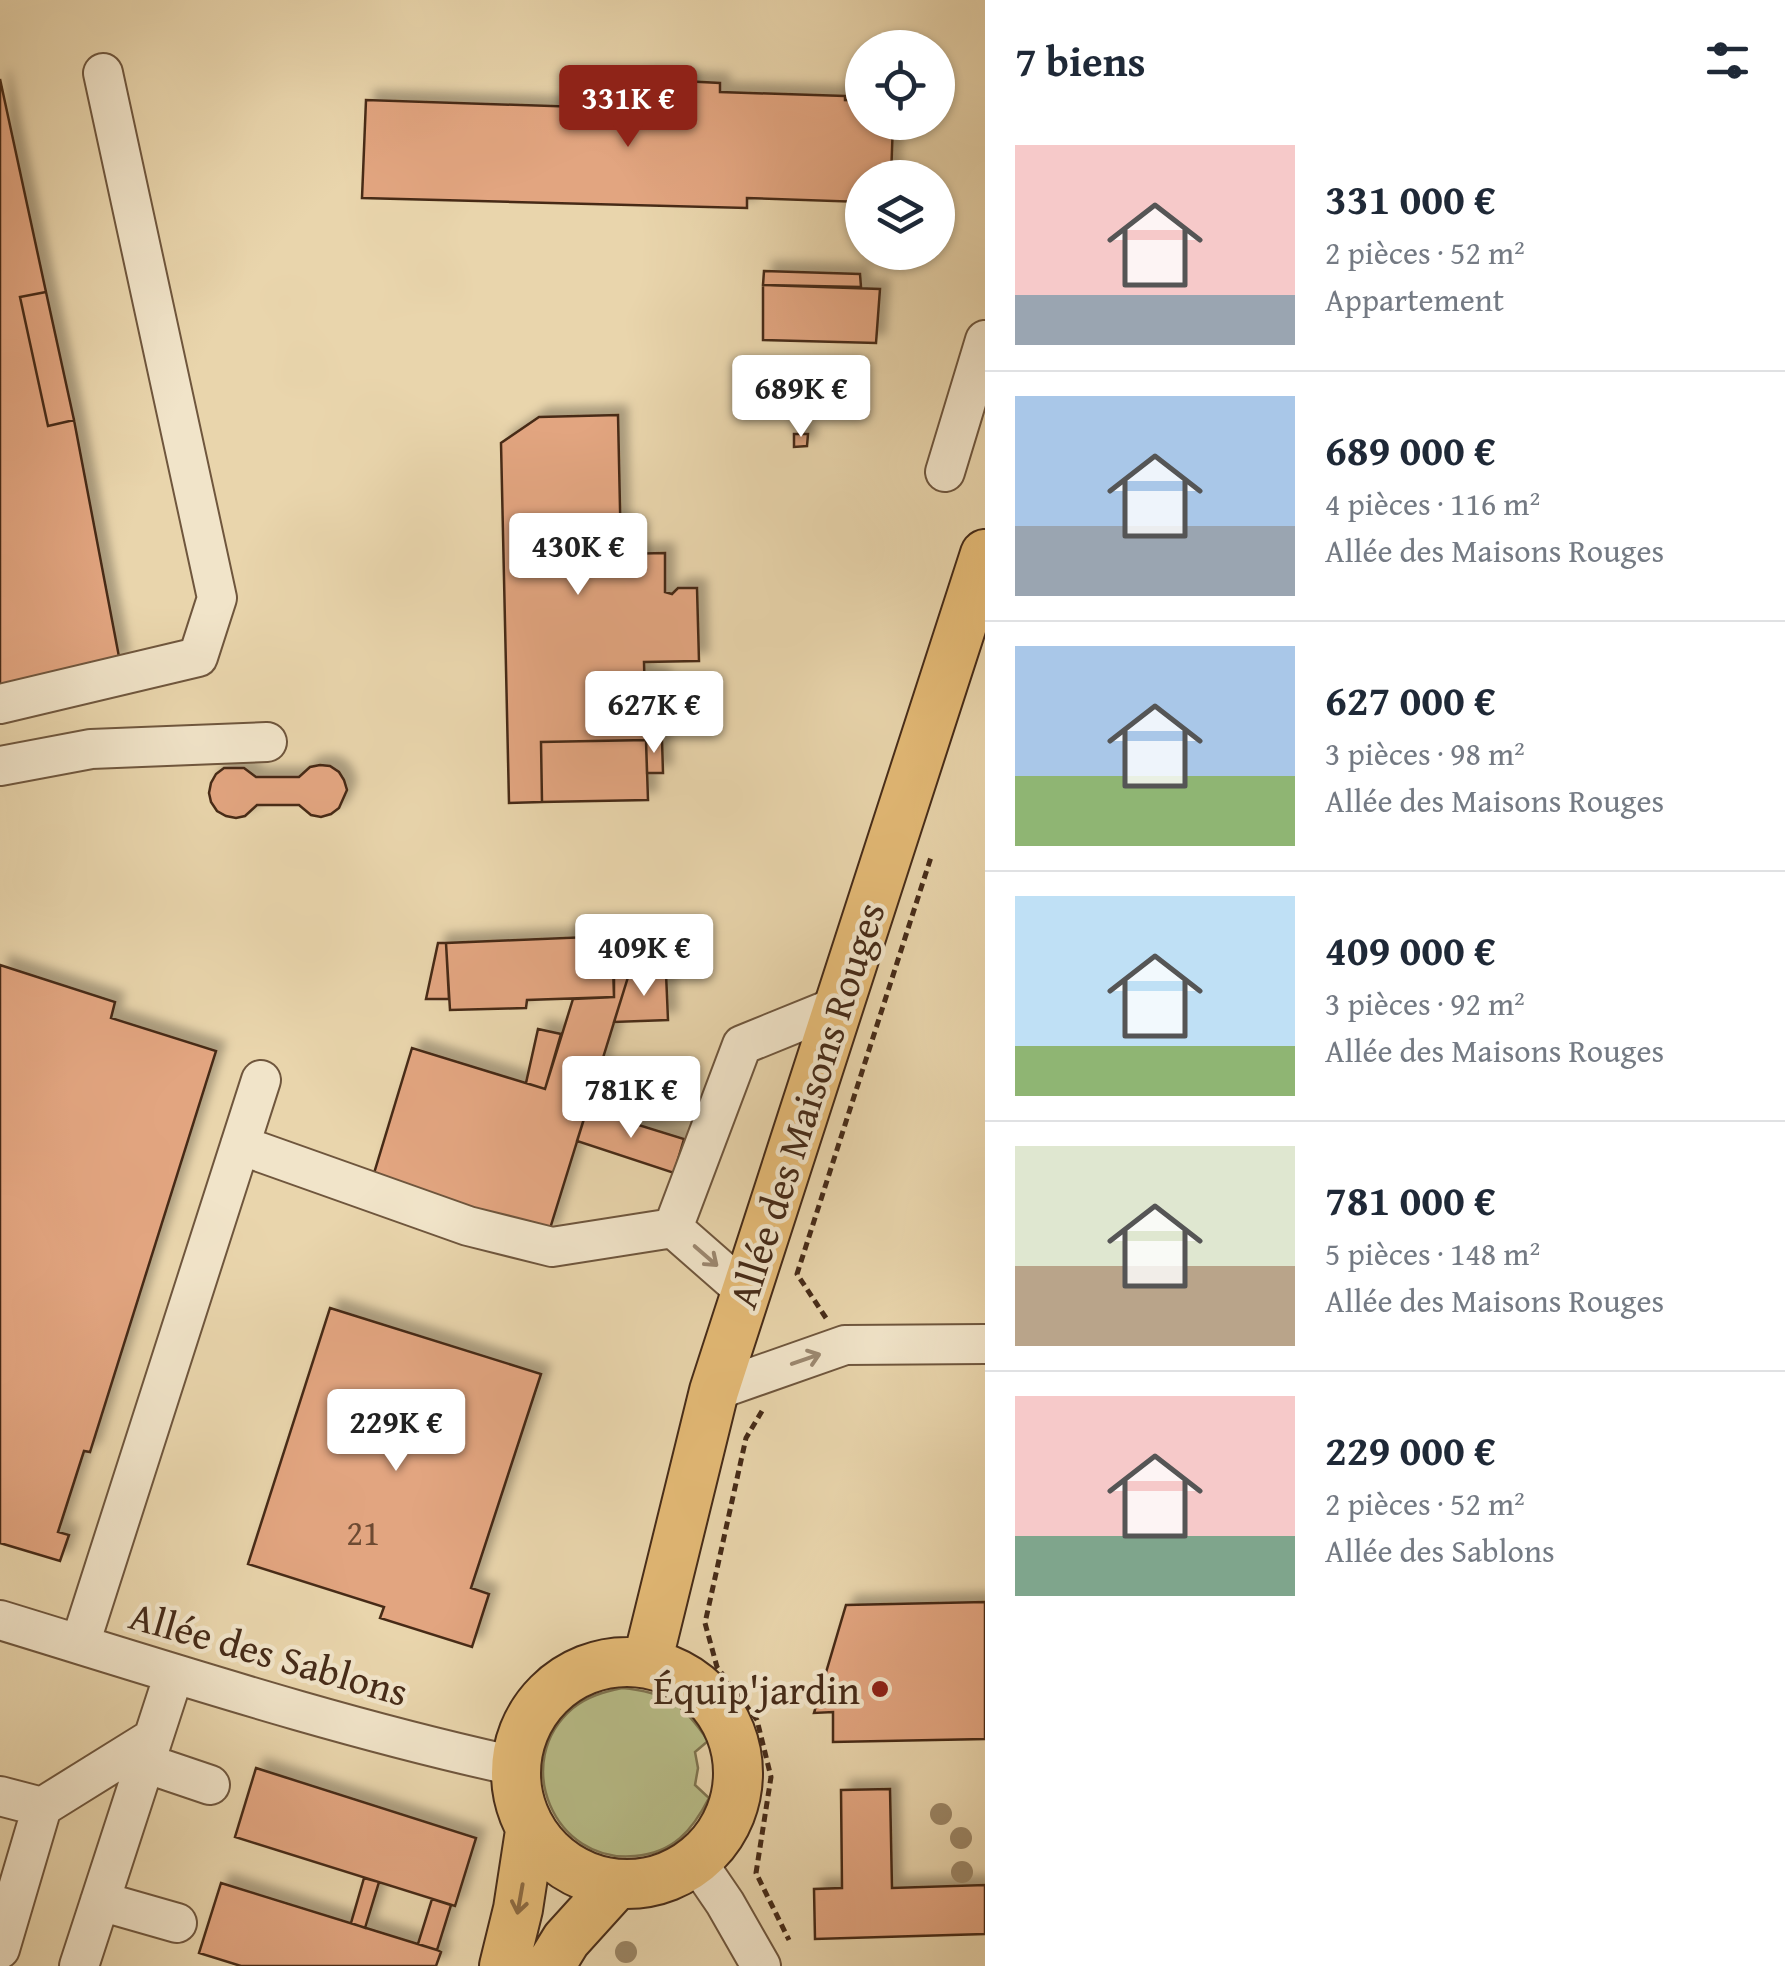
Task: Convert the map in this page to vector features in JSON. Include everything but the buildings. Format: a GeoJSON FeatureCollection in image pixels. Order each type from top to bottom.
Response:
{"type":"FeatureCollection","features":[{"type":"Feature","properties":{"kind":"main road","name":"Allée des Maisons Rouges"},"geometry":{"type":"LineString","coordinates":[[647,1663],[714,1392],[985,554]]}},
{"type":"Feature","properties":{"kind":"main road"},"geometry":{"type":"LineString","coordinates":[[610,1662],[647,1663],[682,1675],[710,1698],[730,1728],[739,1764],[736,1801],[722,1834],[697,1862],[670,1878],[614,1886],[552,1857],[530,1831],[518,1800],[515,1766],[524,1729],[544,1698],[574,1674],[610,1662]]}},
{"type":"Feature","properties":{"kind":"main road"},"geometry":{"type":"LineString","coordinates":[[504,1966],[530,1831]]}},
{"type":"Feature","properties":{"kind":"main road"},"geometry":{"type":"LineString","coordinates":[[550,1966],[566,1940],[614,1886]]}},
{"type":"Feature","properties":{"kind":"street"},"geometry":{"type":"LineString","coordinates":[[0,704],[198,657],[217,598],[103,74]]}},
{"type":"Feature","properties":{"kind":"street"},"geometry":{"type":"LineString","coordinates":[[945,472],[985,340]]}},
{"type":"Feature","properties":{"kind":"street"},"geometry":{"type":"LineString","coordinates":[[0,766],[91,748],[267,742]]}},
{"type":"Feature","properties":{"kind":"street"},"geometry":{"type":"LineString","coordinates":[[673,1228],[742,1045],[838,1006]]}},
{"type":"Feature","properties":{"kind":"street"},"geometry":{"type":"LineString","coordinates":[[80,1644],[261,1080]]}},
{"type":"Feature","properties":{"kind":"street"},"geometry":{"type":"LineString","coordinates":[[240,1146],[468,1226],[552,1247],[673,1228]]}},
{"type":"Feature","properties":{"kind":"street"},"geometry":{"type":"LineString","coordinates":[[673,1228],[746,1292]]}},
{"type":"Feature","properties":{"kind":"street"},"geometry":{"type":"LineString","coordinates":[[714,1392],[846,1346],[985,1344]]}},
{"type":"Feature","properties":{"kind":"street","name":"Allée des Sablons"},"geometry":{"type":"LineString","coordinates":[[0,1620],[174,1674],[458,1754],[515,1766]]}},
{"type":"Feature","properties":{"kind":"street"},"geometry":{"type":"LineString","coordinates":[[79,1966],[174,1674]]}},
{"type":"Feature","properties":{"kind":"street"},"geometry":{"type":"LineString","coordinates":[[149,1750],[210,1785]]}},
{"type":"Feature","properties":{"kind":"street"},"geometry":{"type":"LineString","coordinates":[[0,1796],[42,1807],[149,1750]]}},
{"type":"Feature","properties":{"kind":"street"},"geometry":{"type":"LineString","coordinates":[[0,1948],[42,1807]]}},
{"type":"Feature","properties":{"kind":"street"},"geometry":{"type":"LineString","coordinates":[[697,1862],[761,1966]]}},
{"type":"Feature","properties":{"kind":"street"},"geometry":{"type":"LineString","coordinates":[[100,1901],[177,1923]]}},
{"type":"Feature","properties":{"kind":"green space"},"geometry":{"type":"Polygon","coordinates":[[[622,1688],[651,1693],[672,1702],[691,1718],[708,1741],[695,1752],[695,1785],[709,1798],[702,1810],[671,1845],[635,1856],[606,1854],[582,1844],[563,1827],[550,1805],[544,1780],[545,1755],[554,1730],[579,1704],[622,1688]]]}},
{"type":"Feature","properties":{"kind":"place","name":"Équip'jardin"},"geometry":{"type":"Point","coordinates":[880,1689]}}]}
